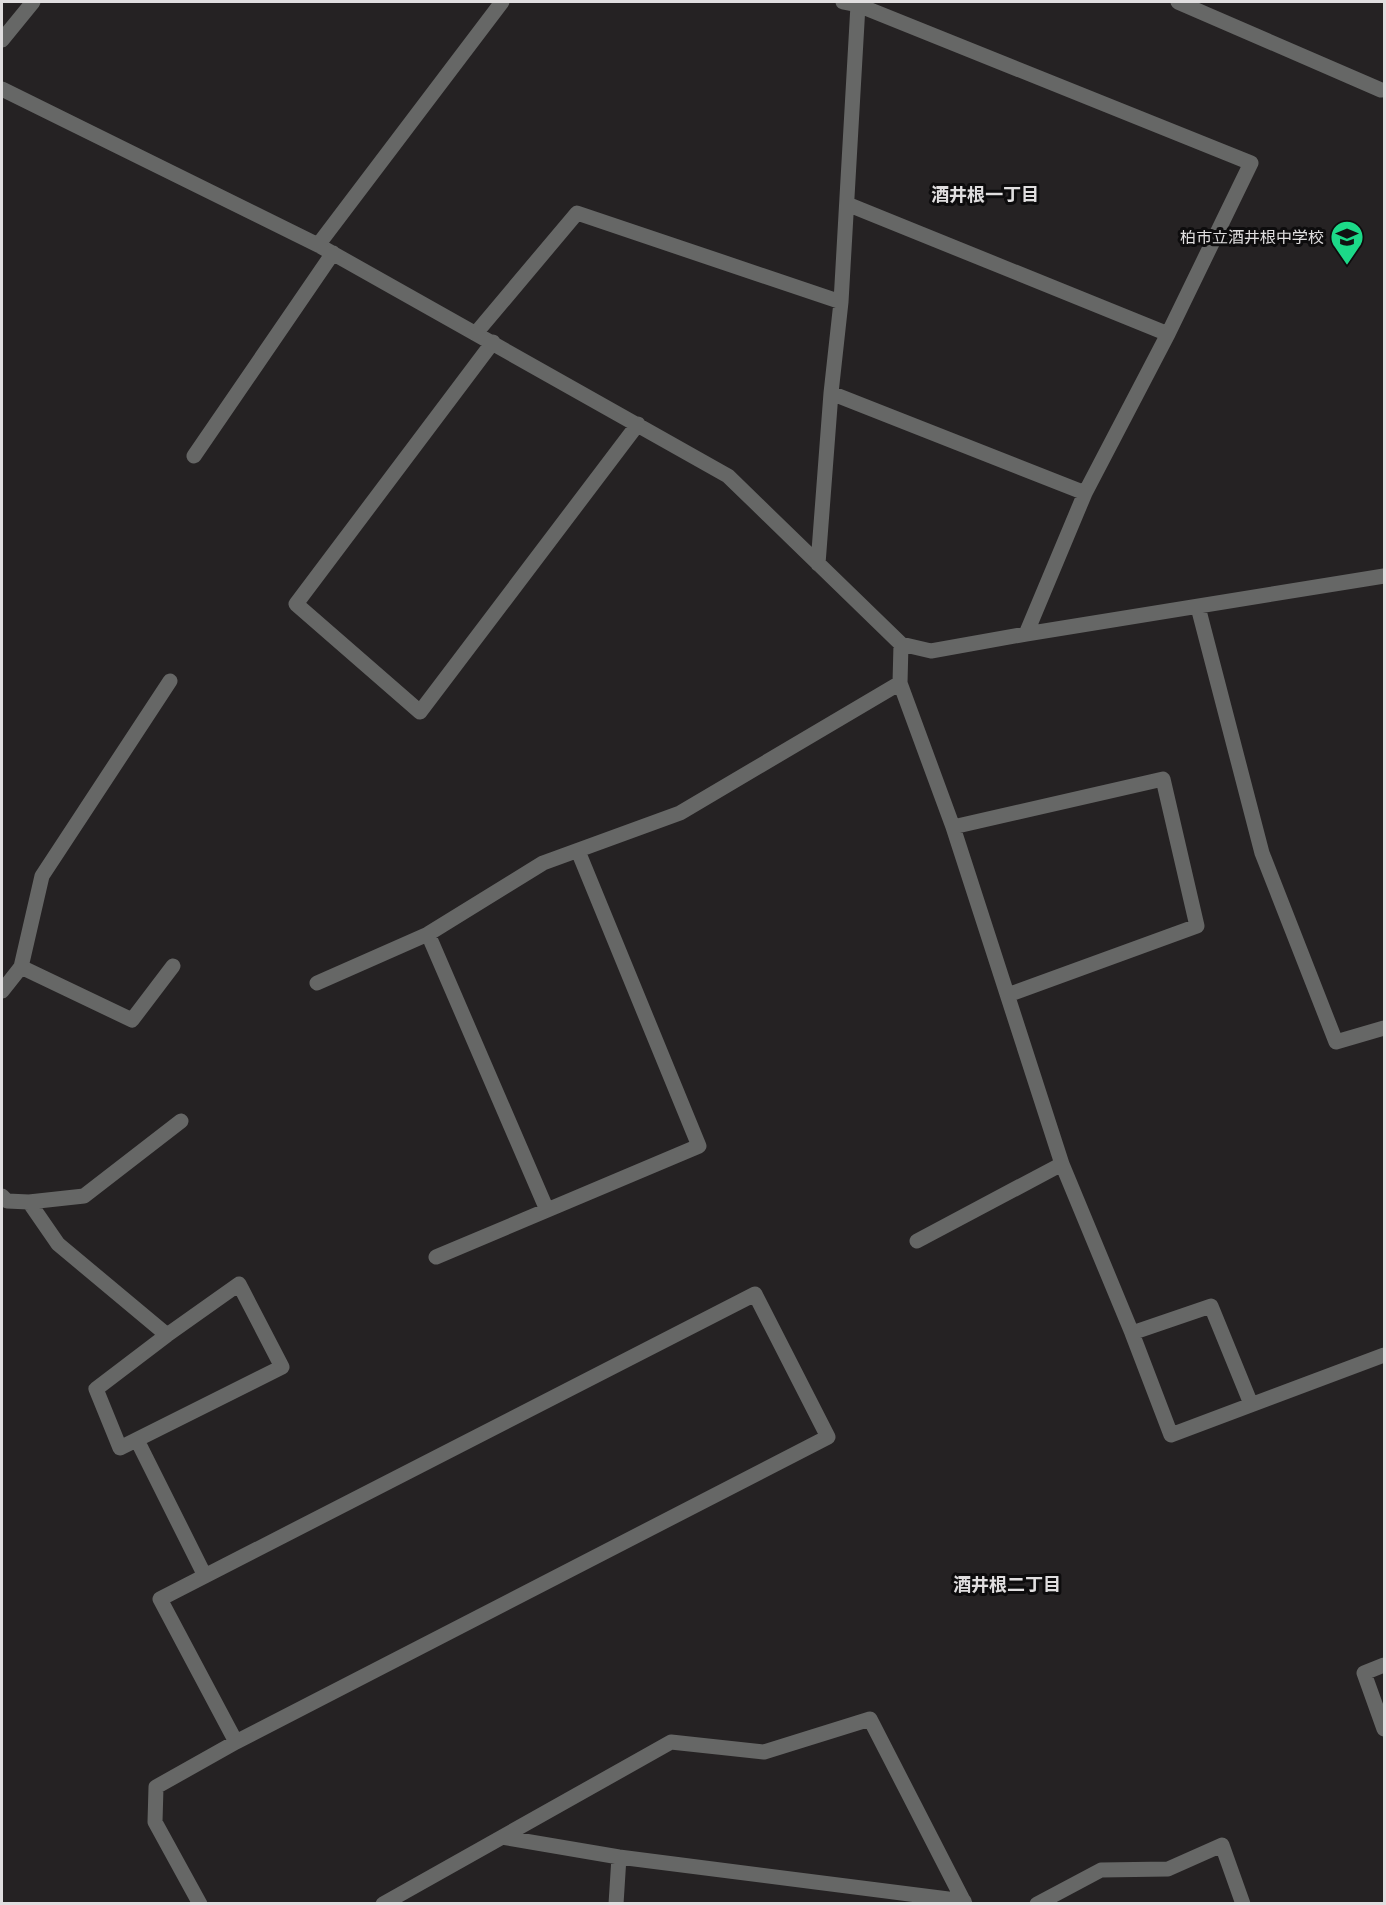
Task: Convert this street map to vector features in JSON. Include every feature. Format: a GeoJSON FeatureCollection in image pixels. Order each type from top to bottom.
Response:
{"type":"FeatureCollection","features":[{"type":"Feature","properties":{"kind":"street"},"geometry":{"type":"LineString","coordinates":[[2,39],[33,2]]}},
{"type":"Feature","properties":{"kind":"street"},"geometry":{"type":"LineString","coordinates":[[318,245],[502,2]]}},
{"type":"Feature","properties":{"kind":"street"},"geometry":{"type":"LineString","coordinates":[[1178,2],[1381,90]]}},
{"type":"Feature","properties":{"kind":"street"},"geometry":{"type":"LineString","coordinates":[[818,564],[831,393],[841,302],[851,3],[1251,163],[1167,334],[1085,493],[1026,634]]}},
{"type":"Feature","properties":{"kind":"street"},"geometry":{"type":"LineString","coordinates":[[2,89],[318,245],[494,342],[728,476],[901,644],[931,651],[1384,576]]}},
{"type":"Feature","properties":{"kind":"street"},"geometry":{"type":"LineString","coordinates":[[846,204],[1167,334]]}},
{"type":"Feature","properties":{"kind":"street"},"geometry":{"type":"LineString","coordinates":[[476,333],[577,213],[841,302]]}},
{"type":"Feature","properties":{"kind":"street"},"geometry":{"type":"LineString","coordinates":[[194,456],[333,253]]}},
{"type":"Feature","properties":{"kind":"street"},"geometry":{"type":"LineString","coordinates":[[494,342],[296,604],[420,712],[638,424]]}},
{"type":"Feature","properties":{"kind":"street"},"geometry":{"type":"LineString","coordinates":[[831,393],[1085,493]]}},
{"type":"Feature","properties":{"kind":"street"},"geometry":{"type":"LineString","coordinates":[[1198,607],[1262,853],[1336,1042],[1384,1028]]}},
{"type":"Feature","properties":{"kind":"street"},"geometry":{"type":"LineString","coordinates":[[901,644],[900,683],[953,827],[1062,1164],[1132,1333],[1171,1435],[1384,1355]]}},
{"type":"Feature","properties":{"kind":"street"},"geometry":{"type":"LineString","coordinates":[[2,991],[21,967],[42,876],[170,681]]}},
{"type":"Feature","properties":{"kind":"street"},"geometry":{"type":"LineString","coordinates":[[317,983],[428,934],[543,863],[680,813],[900,683]]}},
{"type":"Feature","properties":{"kind":"street"},"geometry":{"type":"LineString","coordinates":[[953,827],[1163,778],[1197,926],[1008,995]]}},
{"type":"Feature","properties":{"kind":"street"},"geometry":{"type":"LineString","coordinates":[[436,1257],[699,1146],[578,851]]}},
{"type":"Feature","properties":{"kind":"street"},"geometry":{"type":"LineString","coordinates":[[428,934],[547,1210]]}},
{"type":"Feature","properties":{"kind":"street"},"geometry":{"type":"LineString","coordinates":[[21,967],[132,1020],[173,966]]}},
{"type":"Feature","properties":{"kind":"street"},"geometry":{"type":"LineString","coordinates":[[2,1196],[7,1201],[29,1202],[84,1196],[182,1122]]}},
{"type":"Feature","properties":{"kind":"street"},"geometry":{"type":"LineString","coordinates":[[917,1241],[1062,1164]]}},
{"type":"Feature","properties":{"kind":"street"},"geometry":{"type":"LineString","coordinates":[[29,1202],[58,1244],[167,1335]]}},
{"type":"Feature","properties":{"kind":"street"},"geometry":{"type":"LineString","coordinates":[[239,1284],[282,1367],[138,1440],[120,1448],[96,1389],[239,1284]]}},
{"type":"Feature","properties":{"kind":"street"},"geometry":{"type":"LineString","coordinates":[[200,1904],[155,1822],[156,1787],[236,1742],[828,1437],[755,1294],[160,1599],[236,1742]]}},
{"type":"Feature","properties":{"kind":"street"},"geometry":{"type":"LineString","coordinates":[[1132,1333],[1211,1306],[1251,1404]]}},
{"type":"Feature","properties":{"kind":"street"},"geometry":{"type":"LineString","coordinates":[[138,1440],[205,1576]]}},
{"type":"Feature","properties":{"kind":"street"},"geometry":{"type":"LineString","coordinates":[[1384,1665],[1364,1673],[1384,1729]]}},
{"type":"Feature","properties":{"kind":"street"},"geometry":{"type":"LineString","coordinates":[[383,1904],[671,1742],[764,1752],[870,1719],[964,1902]]}},
{"type":"Feature","properties":{"kind":"street"},"geometry":{"type":"LineString","coordinates":[[502,1837],[619,1857],[964,1902]]}},
{"type":"Feature","properties":{"kind":"street"},"geometry":{"type":"LineString","coordinates":[[1037,1904],[1101,1870],[1168,1869],[1222,1845],[1243,1904]]}},
{"type":"Feature","properties":{"kind":"street"},"geometry":{"type":"LineString","coordinates":[[616,1904],[619,1857]]}},
{"type":"Feature","properties":{"kind":"place","name":"柏市立酒井根中学校"},"geometry":{"type":"Point","coordinates":[1347,266]}},
{"type":"Feature","properties":{"kind":"district","name":"酒井根一丁目"},"geometry":{"type":"Point","coordinates":[985,195]}},
{"type":"Feature","properties":{"kind":"district","name":"酒井根二丁目"},"geometry":{"type":"Point","coordinates":[1007,1585]}}]}
